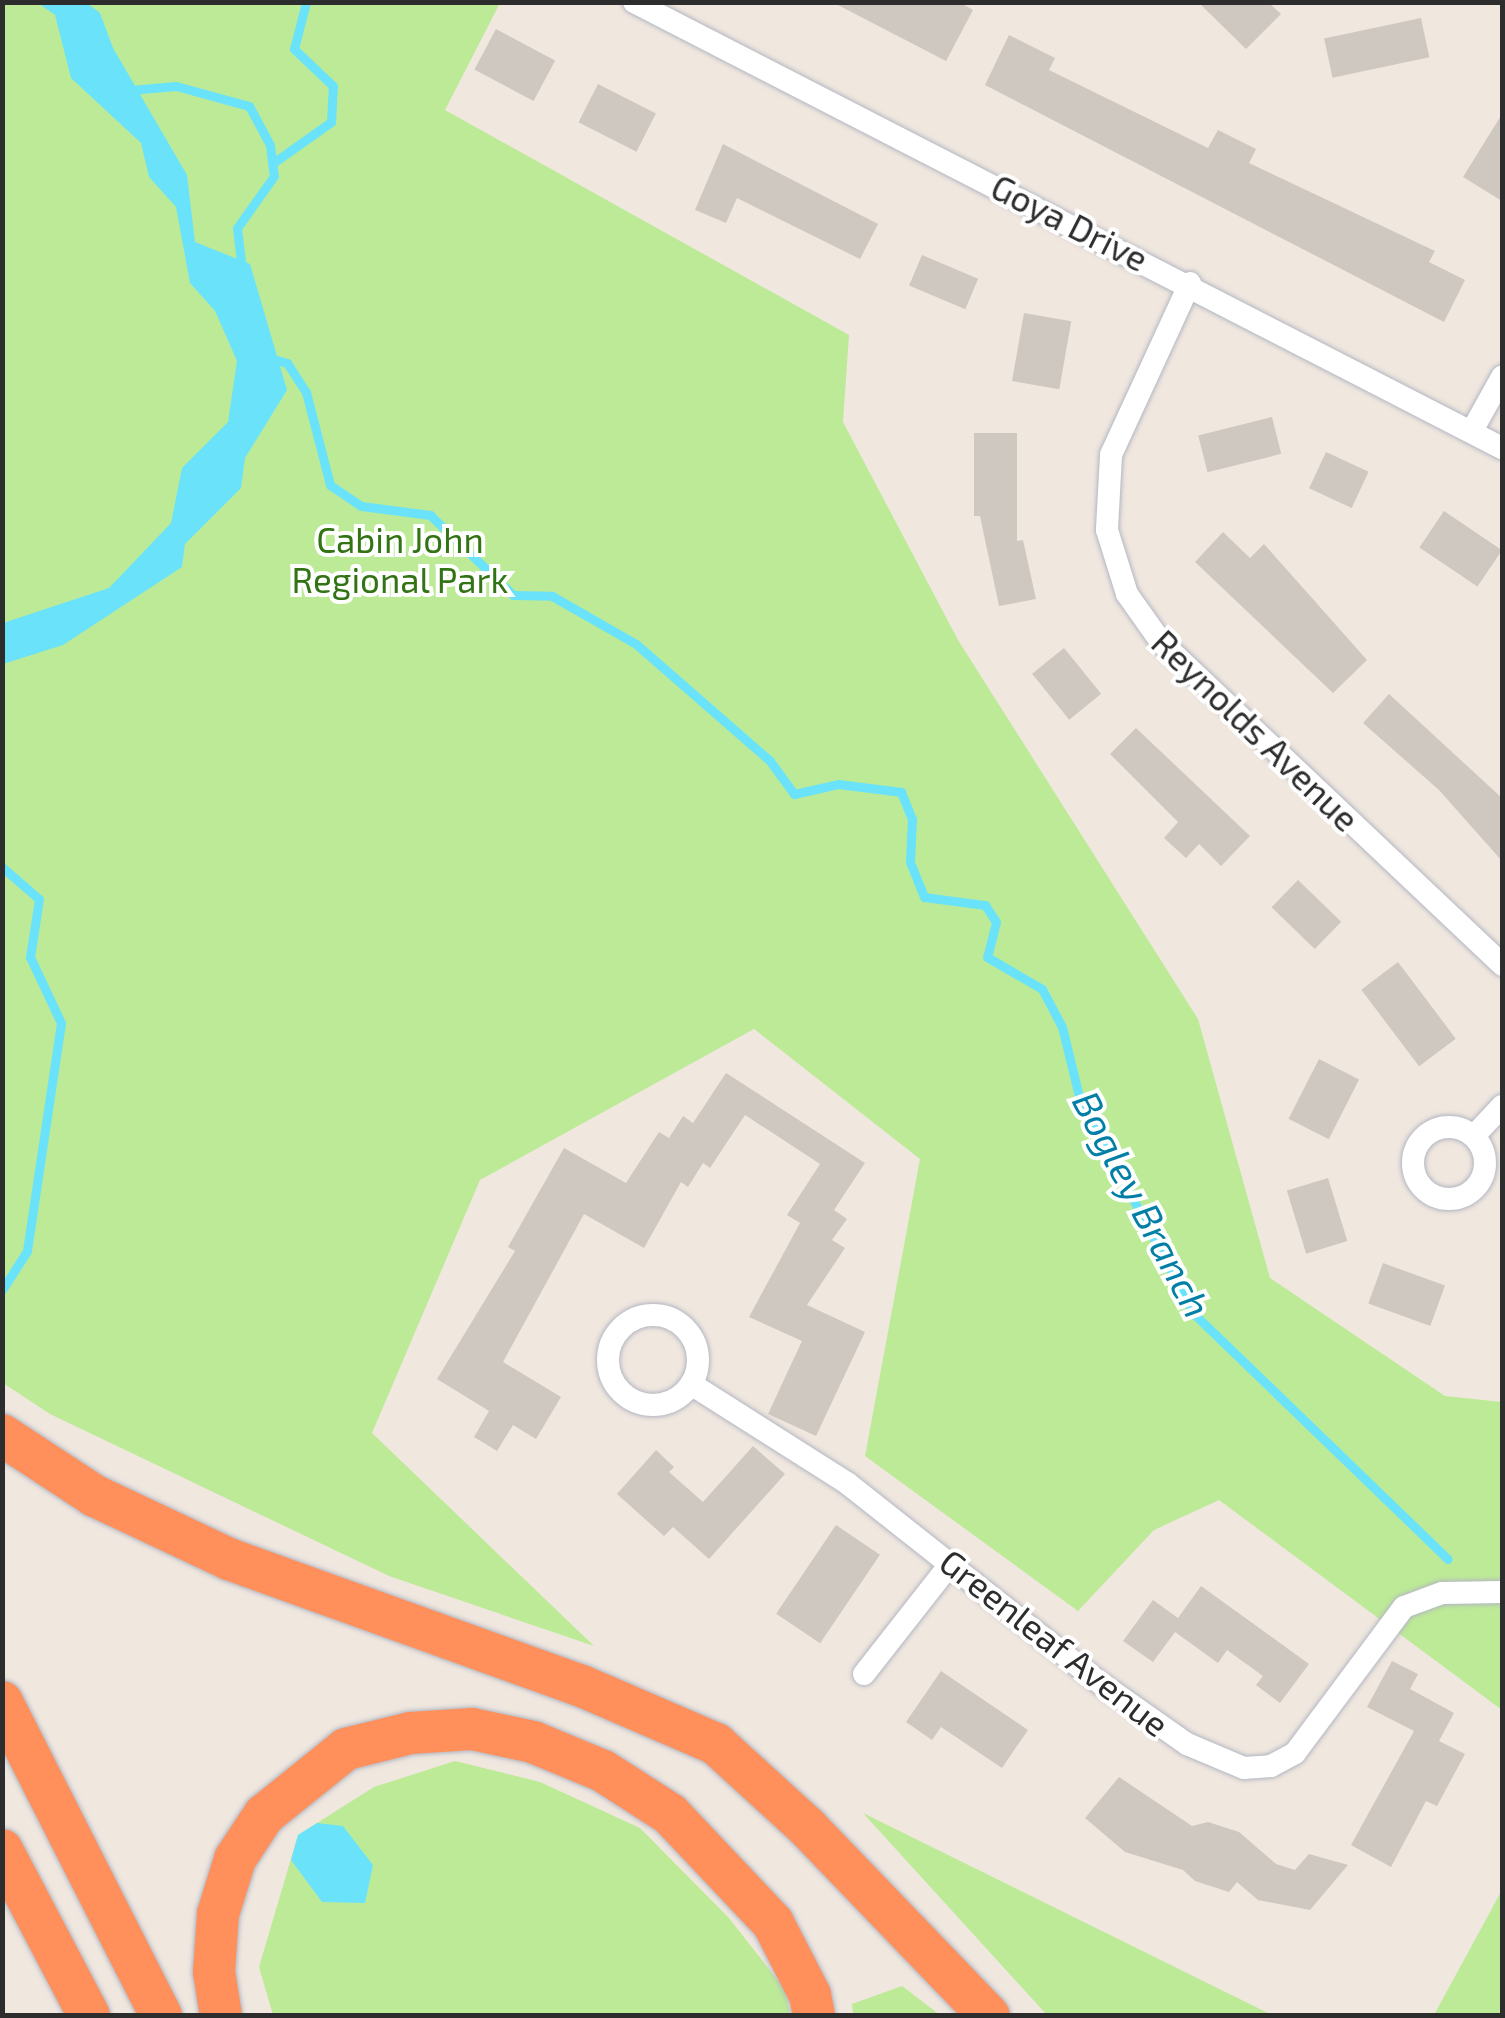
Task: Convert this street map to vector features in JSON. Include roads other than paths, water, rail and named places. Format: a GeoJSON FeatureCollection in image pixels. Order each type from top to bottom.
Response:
{"type":"FeatureCollection","features":[{"type":"Feature","properties":{"kind":"highway"},"geometry":{"type":"LineString","coordinates":[[2,1435],[96,1496],[228,1560],[582,1686],[716,1744],[806,1827],[989,2016]]}},
{"type":"Feature","properties":{"kind":"highway"},"geometry":{"type":"LineString","coordinates":[[2,1702],[161,2016]]}},
{"type":"Feature","properties":{"kind":"highway"},"geometry":{"type":"LineString","coordinates":[[221,2016],[214,1972],[218,1914],[235,1859],[264,1815],[346,1750],[410,1732],[472,1729],[533,1742],[603,1771],[670,1814],[772,1923],[810,1995],[814,2016]]}},
{"type":"Feature","properties":{"kind":"highway"},"geometry":{"type":"LineString","coordinates":[[2,1850],[89,2016]]}},
{"type":"Feature","properties":{"kind":"street","name":"Goya Drive"},"geometry":{"type":"LineString","coordinates":[[634,2],[1190,282],[1474,429],[1502,448]]}},
{"type":"Feature","properties":{"kind":"street","name":"Reynolds Avenue"},"geometry":{"type":"LineString","coordinates":[[1190,282],[1112,456],[1107,530],[1127,594],[1162,642],[1502,965]]}},
{"type":"Feature","properties":{"kind":"street"},"geometry":{"type":"LineString","coordinates":[[1474,429],[1502,377]]}},
{"type":"Feature","properties":{"kind":"street"},"geometry":{"type":"LineString","coordinates":[[1474,1136],[1502,1106]]}},
{"type":"Feature","properties":{"kind":"street","name":"Greenleaf Avenue"},"geometry":{"type":"LineString","coordinates":[[691,1384],[847,1483],[1103,1685],[1188,1744],[1244,1768],[1270,1766],[1294,1753],[1404,1607],[1442,1594],[1502,1592]]}},
{"type":"Feature","properties":{"kind":"street"},"geometry":{"type":"LineString","coordinates":[[864,1674],[951,1562]]}},
{"type":"Feature","properties":{"kind":"water"},"geometry":{"type":"Polygon","coordinates":[[[38,3],[87,3],[100,13],[113,48],[187,175],[195,242],[250,264],[287,390],[245,458],[241,488],[185,544],[182,567],[63,645],[3,664],[3,623],[109,588],[171,523],[182,468],[228,422],[237,361],[215,311],[190,283],[176,207],[149,177],[141,143],[71,78],[55,15],[38,3]]]}},
{"type":"Feature","properties":{"kind":"water"},"geometry":{"type":"Polygon","coordinates":[[[317,1823],[343,1826],[373,1865],[365,1903],[322,1902],[291,1860],[298,1835],[317,1823]]]}},
{"type":"Feature","properties":{"kind":"waterway"},"geometry":{"type":"LineString","coordinates":[[273,163],[331,122],[333,86],[294,49],[306,2]]}},
{"type":"Feature","properties":{"kind":"waterway"},"geometry":{"type":"LineString","coordinates":[[130,90],[176,86],[249,106],[270,145],[274,176],[237,228],[242,270]]}},
{"type":"Feature","properties":{"kind":"waterway","name":"Bogley Branch"},"geometry":{"type":"LineString","coordinates":[[273,359],[287,363],[306,392],[330,485],[361,506],[430,515],[513,595],[552,596],[636,644],[770,761],[794,794],[838,784],[901,792],[912,819],[910,862],[924,897],[985,905],[996,922],[987,957],[1042,989],[1062,1027],[1079,1096],[1193,1313],[1448,1559]]}},
{"type":"Feature","properties":{"kind":"waterway"},"geometry":{"type":"LineString","coordinates":[[2,867],[39,899],[30,957],[61,1023],[27,1251],[2,1290]]}},
{"type":"Feature","properties":{"kind":"park label","name":"Cabin John Regional Park"},"geometry":{"type":"Point","coordinates":[400,559]}}]}
